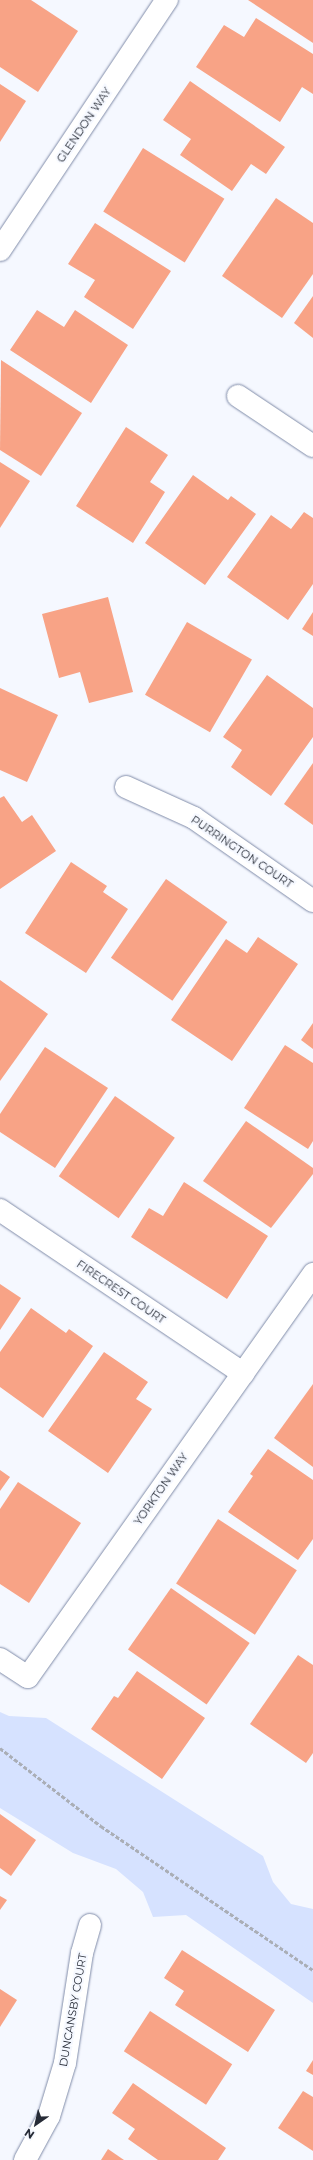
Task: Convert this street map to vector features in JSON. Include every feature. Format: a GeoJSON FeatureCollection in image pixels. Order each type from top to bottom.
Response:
{"type":"FeatureCollection","features":[{"type":"Feature","properties":{"kind":"street","name":"GLENDON WAY"},"geometry":{"type":"LineString","coordinates":[[0,250],[167,0]]}},
{"type":"Feature","properties":{"kind":"street"},"geometry":{"type":"LineString","coordinates":[[238,396],[313,446]]}},
{"type":"Feature","properties":{"kind":"street","name":"PURRINGTON COURT"},"geometry":{"type":"LineString","coordinates":[[126,787],[194,818],[313,901]]}},
{"type":"Feature","properties":{"kind":"street","name":"FIRECREST COURT"},"geometry":{"type":"LineString","coordinates":[[0,1210],[243,1373]]}},
{"type":"Feature","properties":{"kind":"street","name":"YORKTON WAY"},"geometry":{"type":"LineString","coordinates":[[0,1659],[28,1677],[313,1274]]}},
{"type":"Feature","properties":{"kind":"street","name":"DUNCANSBY COURT"},"geometry":{"type":"LineString","coordinates":[[25,2160],[49,2116],[65,2062],[82,1952],[90,1925]]}},
{"type":"Feature","properties":{"kind":"path"},"geometry":{"type":"LineString","coordinates":[[0,1748],[101,1826],[313,1970]]}},
{"type":"Feature","properties":{"kind":"shaded area"},"geometry":{"type":"Polygon","coordinates":[[[0,1712],[9,1716],[46,1718],[263,1856],[273,1882],[291,1904],[313,1909],[313,2003],[186,1915],[153,1917],[143,1892],[116,1869],[73,1853],[0,1808],[0,1712]]]}},
{"type":"Feature","properties":{"kind":"building"},"geometry":{"type":"Polygon","coordinates":[[[0,0],[31,0],[78,31],[38,92],[0,67],[0,0]]]}},
{"type":"Feature","properties":{"kind":"building"},"geometry":{"type":"Polygon","coordinates":[[[248,0],[313,0],[313,43],[248,0]]]}},
{"type":"Feature","properties":{"kind":"building"},"geometry":{"type":"Polygon","coordinates":[[[256,18],[313,54],[313,94],[302,87],[280,122],[196,67],[224,25],[244,37],[256,18]]]}},
{"type":"Feature","properties":{"kind":"building"},"geometry":{"type":"Polygon","coordinates":[[[190,81],[285,147],[266,174],[251,164],[232,191],[180,155],[191,139],[163,120],[190,81]]]}},
{"type":"Feature","properties":{"kind":"building"},"geometry":{"type":"Polygon","coordinates":[[[0,84],[26,101],[0,142],[0,84]]]}},
{"type":"Feature","properties":{"kind":"building"},"geometry":{"type":"Polygon","coordinates":[[[143,148],[224,199],[185,262],[103,212],[143,148]]]}},
{"type":"Feature","properties":{"kind":"building"},"geometry":{"type":"Polygon","coordinates":[[[276,198],[313,223],[313,274],[282,318],[222,276],[276,198]]]}},
{"type":"Feature","properties":{"kind":"building"},"geometry":{"type":"Polygon","coordinates":[[[95,223],[171,271],[133,329],[84,297],[95,280],[68,264],[95,223]]]}},
{"type":"Feature","properties":{"kind":"building"},"geometry":{"type":"Polygon","coordinates":[[[313,296],[313,338],[294,323],[313,296]]]}},
{"type":"Feature","properties":{"kind":"building"},"geometry":{"type":"Polygon","coordinates":[[[37,310],[64,327],[75,310],[128,345],[91,403],[10,350],[37,310]]]}},
{"type":"Feature","properties":{"kind":"building"},"geometry":{"type":"Polygon","coordinates":[[[1,360],[82,413],[41,476],[0,450],[1,360]]]}},
{"type":"Feature","properties":{"kind":"building"},"geometry":{"type":"Polygon","coordinates":[[[126,427],[168,455],[150,482],[165,492],[133,543],[76,506],[126,427]]]}},
{"type":"Feature","properties":{"kind":"building"},"geometry":{"type":"Polygon","coordinates":[[[0,462],[30,481],[0,528],[0,462]]]}},
{"type":"Feature","properties":{"kind":"building"},"geometry":{"type":"Polygon","coordinates":[[[193,475],[228,500],[231,496],[256,514],[205,585],[145,543],[193,475]]]}},
{"type":"Feature","properties":{"kind":"building"},"geometry":{"type":"Polygon","coordinates":[[[304,512],[313,518],[313,584],[288,620],[227,577],[271,515],[291,529],[304,512]]]}},
{"type":"Feature","properties":{"kind":"building"},"geometry":{"type":"Polygon","coordinates":[[[108,597],[133,692],[89,703],[80,672],[59,678],[42,614],[108,597]]]}},
{"type":"Feature","properties":{"kind":"building"},"geometry":{"type":"Polygon","coordinates":[[[313,612],[313,636],[302,629],[313,612]]]}},
{"type":"Feature","properties":{"kind":"building"},"geometry":{"type":"Polygon","coordinates":[[[187,622],[252,660],[210,732],[145,695],[187,622]]]}},
{"type":"Feature","properties":{"kind":"building"},"geometry":{"type":"Polygon","coordinates":[[[267,675],[313,708],[313,737],[271,796],[231,767],[242,750],[223,737],[267,675]]]}},
{"type":"Feature","properties":{"kind":"building"},"geometry":{"type":"Polygon","coordinates":[[[0,688],[58,715],[27,782],[0,770],[0,688]]]}},
{"type":"Feature","properties":{"kind":"building"},"geometry":{"type":"Polygon","coordinates":[[[313,763],[313,825],[284,804],[313,763]]]}},
{"type":"Feature","properties":{"kind":"building"},"geometry":{"type":"Polygon","coordinates":[[[4,796],[22,822],[32,815],[56,851],[0,889],[0,798],[4,796]]]}},
{"type":"Feature","properties":{"kind":"building"},"geometry":{"type":"Polygon","coordinates":[[[71,862],[107,886],[103,892],[128,909],[86,973],[25,933],[71,862]]]}},
{"type":"Feature","properties":{"kind":"building"},"geometry":{"type":"Polygon","coordinates":[[[166,879],[227,922],[172,1001],[111,958],[166,879]]]}},
{"type":"Feature","properties":{"kind":"building"},"geometry":{"type":"Polygon","coordinates":[[[258,937],[298,964],[232,1061],[171,1020],[226,939],[247,953],[258,937]]]}},
{"type":"Feature","properties":{"kind":"building"},"geometry":{"type":"Polygon","coordinates":[[[0,980],[48,1014],[0,1081],[0,980]]]}},
{"type":"Feature","properties":{"kind":"building"},"geometry":{"type":"Polygon","coordinates":[[[313,1023],[313,1049],[301,1040],[313,1023]]]}},
{"type":"Feature","properties":{"kind":"building"},"geometry":{"type":"Polygon","coordinates":[[[285,1045],[313,1063],[313,1141],[308,1149],[244,1108],[285,1045]]]}},
{"type":"Feature","properties":{"kind":"building"},"geometry":{"type":"Polygon","coordinates":[[[45,1047],[108,1088],[55,1168],[0,1132],[0,1114],[45,1047]]]}},
{"type":"Feature","properties":{"kind":"building"},"geometry":{"type":"Polygon","coordinates":[[[115,1096],[175,1138],[119,1218],[59,1176],[115,1096]]]}},
{"type":"Feature","properties":{"kind":"building"},"geometry":{"type":"Polygon","coordinates":[[[246,1121],[313,1168],[313,1174],[271,1228],[203,1181],[246,1121]]]}},
{"type":"Feature","properties":{"kind":"building"},"geometry":{"type":"Polygon","coordinates":[[[184,1182],[268,1236],[227,1299],[131,1237],[149,1208],[163,1216],[184,1182]]]}},
{"type":"Feature","properties":{"kind":"building"},"geometry":{"type":"Polygon","coordinates":[[[0,1284],[21,1298],[0,1330],[0,1284]]]}},
{"type":"Feature","properties":{"kind":"building"},"geometry":{"type":"Polygon","coordinates":[[[31,1308],[66,1333],[69,1329],[93,1346],[43,1418],[0,1387],[0,1352],[31,1308]]]}},
{"type":"Feature","properties":{"kind":"building"},"geometry":{"type":"Polygon","coordinates":[[[104,1352],[148,1382],[136,1399],[152,1409],[108,1473],[48,1431],[104,1352]]]}},
{"type":"Feature","properties":{"kind":"building"},"geometry":{"type":"Polygon","coordinates":[[[313,1384],[313,1467],[274,1438],[313,1384]]]}},
{"type":"Feature","properties":{"kind":"building"},"geometry":{"type":"Polygon","coordinates":[[[268,1449],[313,1480],[313,1539],[298,1560],[228,1512],[253,1476],[250,1474],[268,1449]]]}},
{"type":"Feature","properties":{"kind":"building"},"geometry":{"type":"Polygon","coordinates":[[[0,1470],[10,1477],[0,1491],[0,1470]]]}},
{"type":"Feature","properties":{"kind":"building"},"geometry":{"type":"Polygon","coordinates":[[[18,1482],[81,1523],[29,1603],[0,1584],[0,1509],[18,1482]]]}},
{"type":"Feature","properties":{"kind":"building"},"geometry":{"type":"Polygon","coordinates":[[[218,1519],[297,1570],[255,1635],[176,1584],[218,1519]]]}},
{"type":"Feature","properties":{"kind":"building"},"geometry":{"type":"Polygon","coordinates":[[[171,1588],[250,1643],[207,1704],[128,1649],[171,1588]]]}},
{"type":"Feature","properties":{"kind":"building"},"geometry":{"type":"Polygon","coordinates":[[[298,1655],[313,1665],[313,1753],[306,1763],[250,1724],[298,1655]]]}},
{"type":"Feature","properties":{"kind":"building"},"geometry":{"type":"Polygon","coordinates":[[[137,1671],[205,1718],[162,1779],[91,1729],[114,1696],[118,1698],[137,1671]]]}},
{"type":"Feature","properties":{"kind":"building"},"geometry":{"type":"Polygon","coordinates":[[[0,1814],[36,1840],[11,1876],[0,1868],[0,1814]]]}},
{"type":"Feature","properties":{"kind":"building"},"geometry":{"type":"Polygon","coordinates":[[[0,1896],[7,1900],[0,1910],[0,1896]]]}},
{"type":"Feature","properties":{"kind":"building"},"geometry":{"type":"Polygon","coordinates":[[[182,1950],[275,2010],[248,2052],[175,2005],[184,1991],[164,1978],[182,1950]]]}},
{"type":"Feature","properties":{"kind":"building"},"geometry":{"type":"Polygon","coordinates":[[[0,1989],[17,2000],[0,2027],[0,1989]]]}},
{"type":"Feature","properties":{"kind":"building"},"geometry":{"type":"Polygon","coordinates":[[[150,2011],[232,2064],[206,2105],[124,2051],[150,2011]]]}},
{"type":"Feature","properties":{"kind":"building"},"geometry":{"type":"Polygon","coordinates":[[[313,2060],[313,2075],[306,2071],[313,2060]]]}},
{"type":"Feature","properties":{"kind":"building"},"geometry":{"type":"Polygon","coordinates":[[[133,2083],[226,2148],[218,2160],[158,2160],[128,2139],[135,2129],[112,2113],[133,2083]]]}},
{"type":"Feature","properties":{"kind":"building"},"geometry":{"type":"Polygon","coordinates":[[[303,2091],[313,2097],[313,2151],[278,2128],[303,2091]]]}},
{"type":"Feature","properties":{"kind":"building"},"geometry":{"type":"Polygon","coordinates":[[[108,2149],[124,2160],[101,2160],[108,2149]]]}}]}
